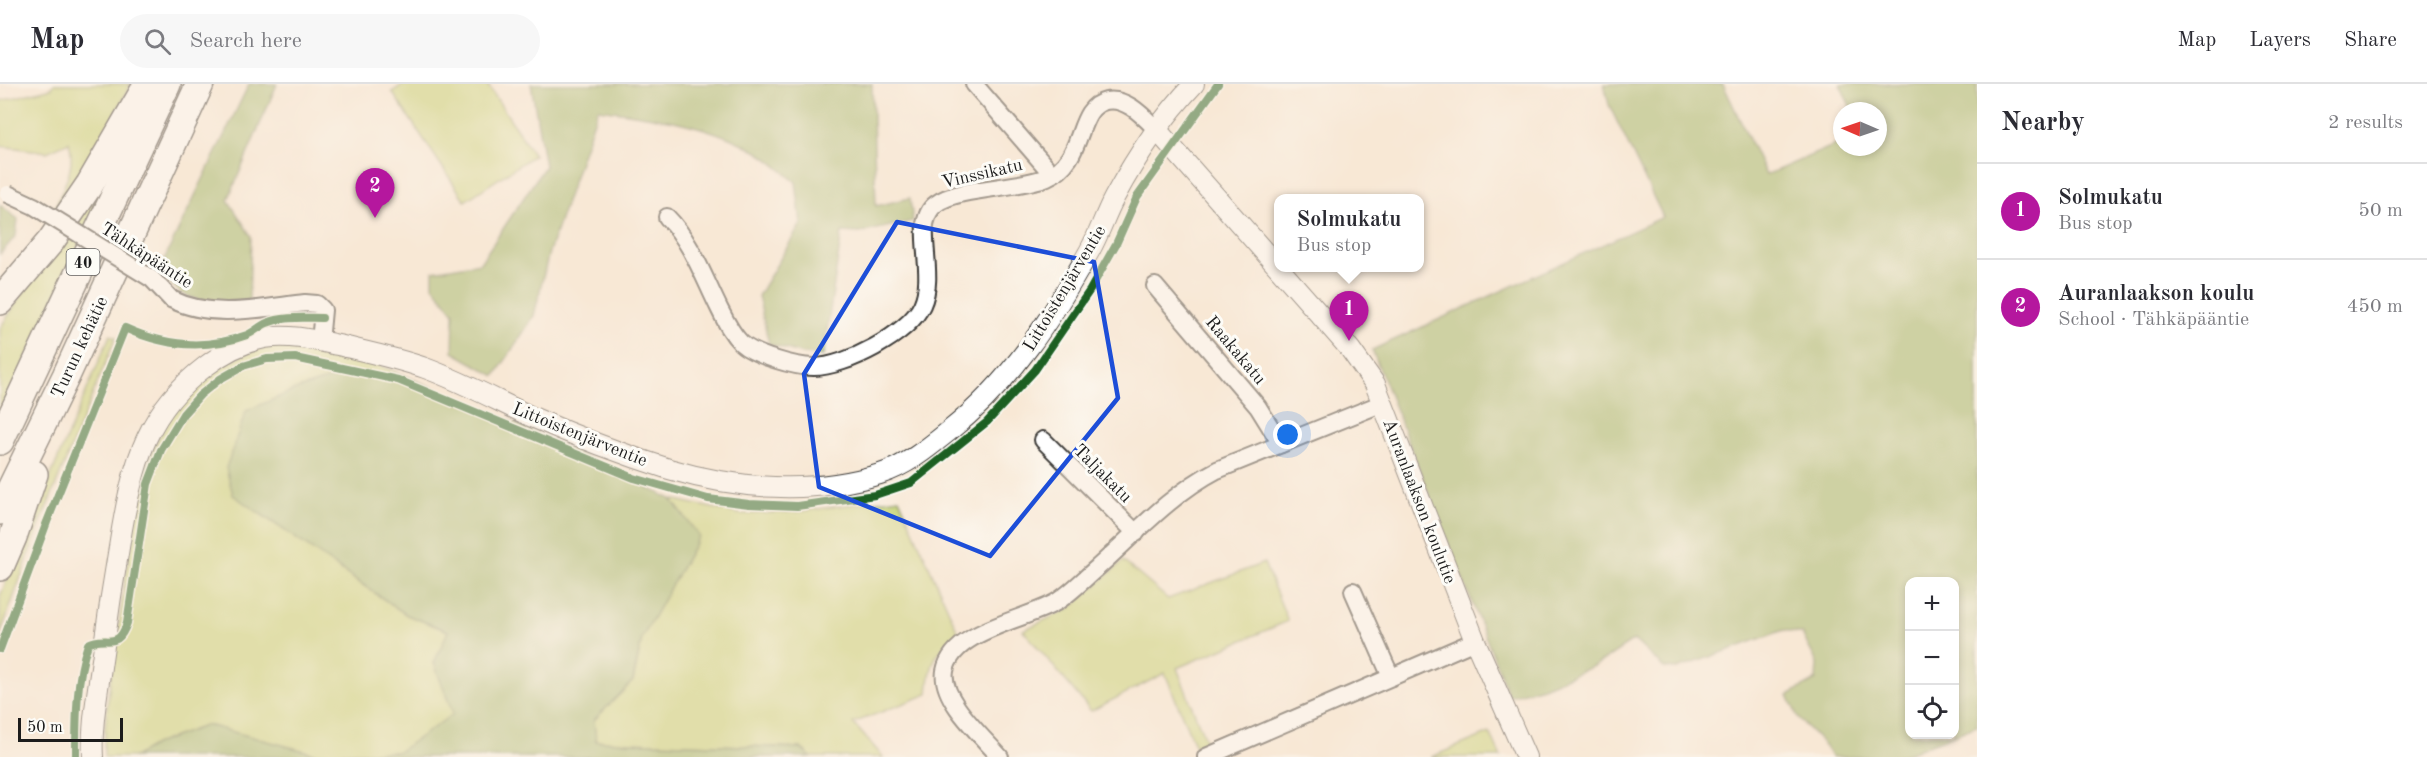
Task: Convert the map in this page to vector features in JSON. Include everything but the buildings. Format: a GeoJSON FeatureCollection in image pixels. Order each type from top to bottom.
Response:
{"type":"FeatureCollection","features":[{"type":"Feature","properties":{"kind":"highway"},"geometry":{"type":"LineString","coordinates":[[0,301],[51,242],[90,184],[148,84]]}},
{"type":"Feature","properties":{"kind":"highway","name":"Turun kehätie"},"geometry":{"type":"LineString","coordinates":[[0,441],[167,84]]}},
{"type":"Feature","properties":{"kind":"highway","name":"Turun kehätie"},"geometry":{"type":"LineString","coordinates":[[0,510],[66,376],[200,84]]}},
{"type":"Feature","properties":{"kind":"highway"},"geometry":{"type":"LineString","coordinates":[[0,567],[13,537],[66,376]]}},
{"type":"Feature","properties":{"kind":"street"},"geometry":{"type":"LineString","coordinates":[[974,84],[1052,174]]}},
{"type":"Feature","properties":{"kind":"street","name":"Littoistenjärventie"},"geometry":{"type":"LineString","coordinates":[[93,757],[93,723],[120,538],[129,487],[138,456],[147,433],[173,395],[190,378],[217,358],[240,345],[275,337],[295,337],[370,352],[428,369],[536,419],[611,449],[670,469],[713,480],[745,485],[800,487],[882,473],[918,454],[953,428],[1004,380],[1028,351],[1092,247],[1113,200],[1156,129],[1194,84]]}},
{"type":"Feature","properties":{"kind":"street","name":"Vinssikatu"},"geometry":{"type":"LineString","coordinates":[[667,217],[681,233],[729,328],[741,343],[757,353],[796,365],[823,366],[850,358],[885,340],[904,327],[919,312],[927,280],[925,224],[935,204],[950,198],[1036,180],[1052,174],[1065,166],[1088,114],[1102,102],[1115,101],[1130,107],[1156,129]]}},
{"type":"Feature","properties":{"kind":"street","name":"Auranlaakson koulutie"},"geometry":{"type":"LineString","coordinates":[[1156,129],[1274,263]]}},
{"type":"Feature","properties":{"kind":"street","name":"Tähkäpääntie"},"geometry":{"type":"LineString","coordinates":[[4,191],[34,206],[152,279],[171,299],[192,307],[234,311],[305,303],[317,304],[323,310],[320,342]]}},
{"type":"Feature","properties":{"kind":"street","name":"Auranlaakson koulutie"},"geometry":{"type":"LineString","coordinates":[[1282,272],[1359,359],[1375,384],[1475,641],[1526,757]]}},
{"type":"Feature","properties":{"kind":"street","name":"Raakakatu"},"geometry":{"type":"LineString","coordinates":[[1155,285],[1258,407],[1281,444]]}},
{"type":"Feature","properties":{"kind":"street"},"geometry":{"type":"LineString","coordinates":[[1000,757],[949,696],[944,682],[948,660],[966,643],[998,625],[1058,600],[1173,498],[1196,481],[1281,444],[1383,404]]}},
{"type":"Feature","properties":{"kind":"street","name":"Taljakatu"},"geometry":{"type":"LineString","coordinates":[[1043,440],[1136,533]]}},
{"type":"Feature","properties":{"kind":"street"},"geometry":{"type":"LineString","coordinates":[[1353,591],[1391,677]]}},
{"type":"Feature","properties":{"kind":"street"},"geometry":{"type":"LineString","coordinates":[[1206,757],[1475,641]]}},
{"type":"Feature","properties":{"kind":"highlighted area"},"geometry":{"type":"Polygon","coordinates":[[[897,222],[1094,262],[1118,398],[990,556],[819,487],[804,374],[897,222]]]}},
{"type":"Feature","properties":{"kind":"green space"},"geometry":{"type":"Polygon","coordinates":[[[54,84],[131,84],[63,214],[55,207],[70,168],[69,142],[47,152],[0,146],[0,101],[52,88],[54,84]]]}},
{"type":"Feature","properties":{"kind":"green space"},"geometry":{"type":"Polygon","coordinates":[[[249,84],[277,84],[228,200],[251,236],[249,302],[205,302],[182,294],[158,272],[249,84]]]}},
{"type":"Feature","properties":{"kind":"green space"},"geometry":{"type":"Polygon","coordinates":[[[404,84],[487,84],[534,155],[465,201],[392,92],[404,84]]]}},
{"type":"Feature","properties":{"kind":"green space"},"geometry":{"type":"Polygon","coordinates":[[[531,84],[872,84],[876,206],[910,198],[913,221],[860,233],[842,232],[823,356],[803,354],[769,344],[758,296],[801,224],[796,182],[759,153],[722,135],[660,118],[598,109],[549,252],[534,316],[495,376],[453,352],[454,313],[433,286],[433,271],[480,263],[545,166],[531,84]]]}},
{"type":"Feature","properties":{"kind":"green space"},"geometry":{"type":"Polygon","coordinates":[[[1604,84],[1723,84],[1766,175],[1833,146],[1833,156],[1887,156],[1887,102],[1848,102],[1840,84],[1977,84],[1977,726],[1959,733],[1959,577],[1905,577],[1905,739],[1944,739],[1898,757],[1831,757],[1825,746],[1798,718],[1788,695],[1816,680],[1817,663],[1802,634],[1784,630],[1677,669],[1664,668],[1634,640],[1596,665],[1543,687],[1509,696],[1372,350],[1663,217],[1609,105],[1604,84]]]}},
{"type":"Feature","properties":{"kind":"green space"},"geometry":{"type":"Polygon","coordinates":[[[135,122],[0,417],[0,328],[135,122]]]}},
{"type":"Feature","properties":{"kind":"green space"},"geometry":{"type":"Polygon","coordinates":[[[0,205],[18,219],[16,236],[0,254],[0,205]]]}},
{"type":"Feature","properties":{"kind":"green space"},"geometry":{"type":"Polygon","coordinates":[[[110,335],[116,337],[40,524],[0,635],[0,596],[110,335]]]}},
{"type":"Feature","properties":{"kind":"green space"},"geometry":{"type":"Polygon","coordinates":[[[282,344],[313,349],[321,354],[344,360],[360,357],[403,375],[338,376],[336,567],[407,615],[449,631],[435,663],[454,714],[399,752],[316,754],[207,725],[158,743],[134,757],[104,757],[109,687],[133,528],[147,467],[158,439],[172,413],[190,390],[202,380],[224,364],[246,353],[282,344]]]}},
{"type":"Feature","properties":{"kind":"green space"},"geometry":{"type":"Polygon","coordinates":[[[403,375],[531,430],[671,499],[699,536],[642,638],[633,681],[594,720],[596,741],[801,748],[811,757],[134,757],[158,743],[207,725],[316,754],[398,752],[453,714],[434,663],[448,631],[407,615],[233,495],[226,468],[246,411],[295,390],[338,376],[403,375]]]}},
{"type":"Feature","properties":{"kind":"green space"},"geometry":{"type":"Polygon","coordinates":[[[899,498],[959,634],[944,647],[935,659],[930,674],[928,694],[853,723],[883,757],[811,757],[801,748],[595,741],[594,720],[633,681],[642,638],[699,536],[671,499],[739,514],[795,512],[899,498]]]}},
{"type":"Feature","properties":{"kind":"green space"},"geometry":{"type":"Polygon","coordinates":[[[1123,561],[1168,599],[1264,563],[1288,621],[1177,668],[1206,742],[1195,747],[1165,673],[1091,711],[1023,630],[1069,609],[1123,561]]]}},
{"type":"Feature","properties":{"kind":"green space"},"geometry":{"type":"Polygon","coordinates":[[[1490,733],[1501,757],[1431,757],[1490,733]]]}},
{"type":"Feature","properties":{"kind":"cycle path"},"geometry":{"type":"LineString","coordinates":[[76,757],[78,700],[84,657],[88,644],[95,641],[115,640],[123,632],[127,623],[148,484],[161,450],[183,414],[200,395],[220,379],[243,366],[267,359],[295,358],[398,380],[634,478],[708,499],[797,506],[875,495],[911,483],[987,422],[1035,370],[1090,290],[1116,244],[1137,197],[1218,84]]}},
{"type":"Feature","properties":{"kind":"cycle path"},"geometry":{"type":"LineString","coordinates":[[0,649],[47,522],[125,328],[155,339],[201,344],[232,340],[280,319],[322,318]]}},
{"type":"Feature","properties":{"kind":"place","name":"Auranlaakson koulu"},"geometry":{"type":"Point","coordinates":[375,218]}},
{"type":"Feature","properties":{"kind":"place","name":"Solmukatu"},"geometry":{"type":"Point","coordinates":[1349,341]}}]}
